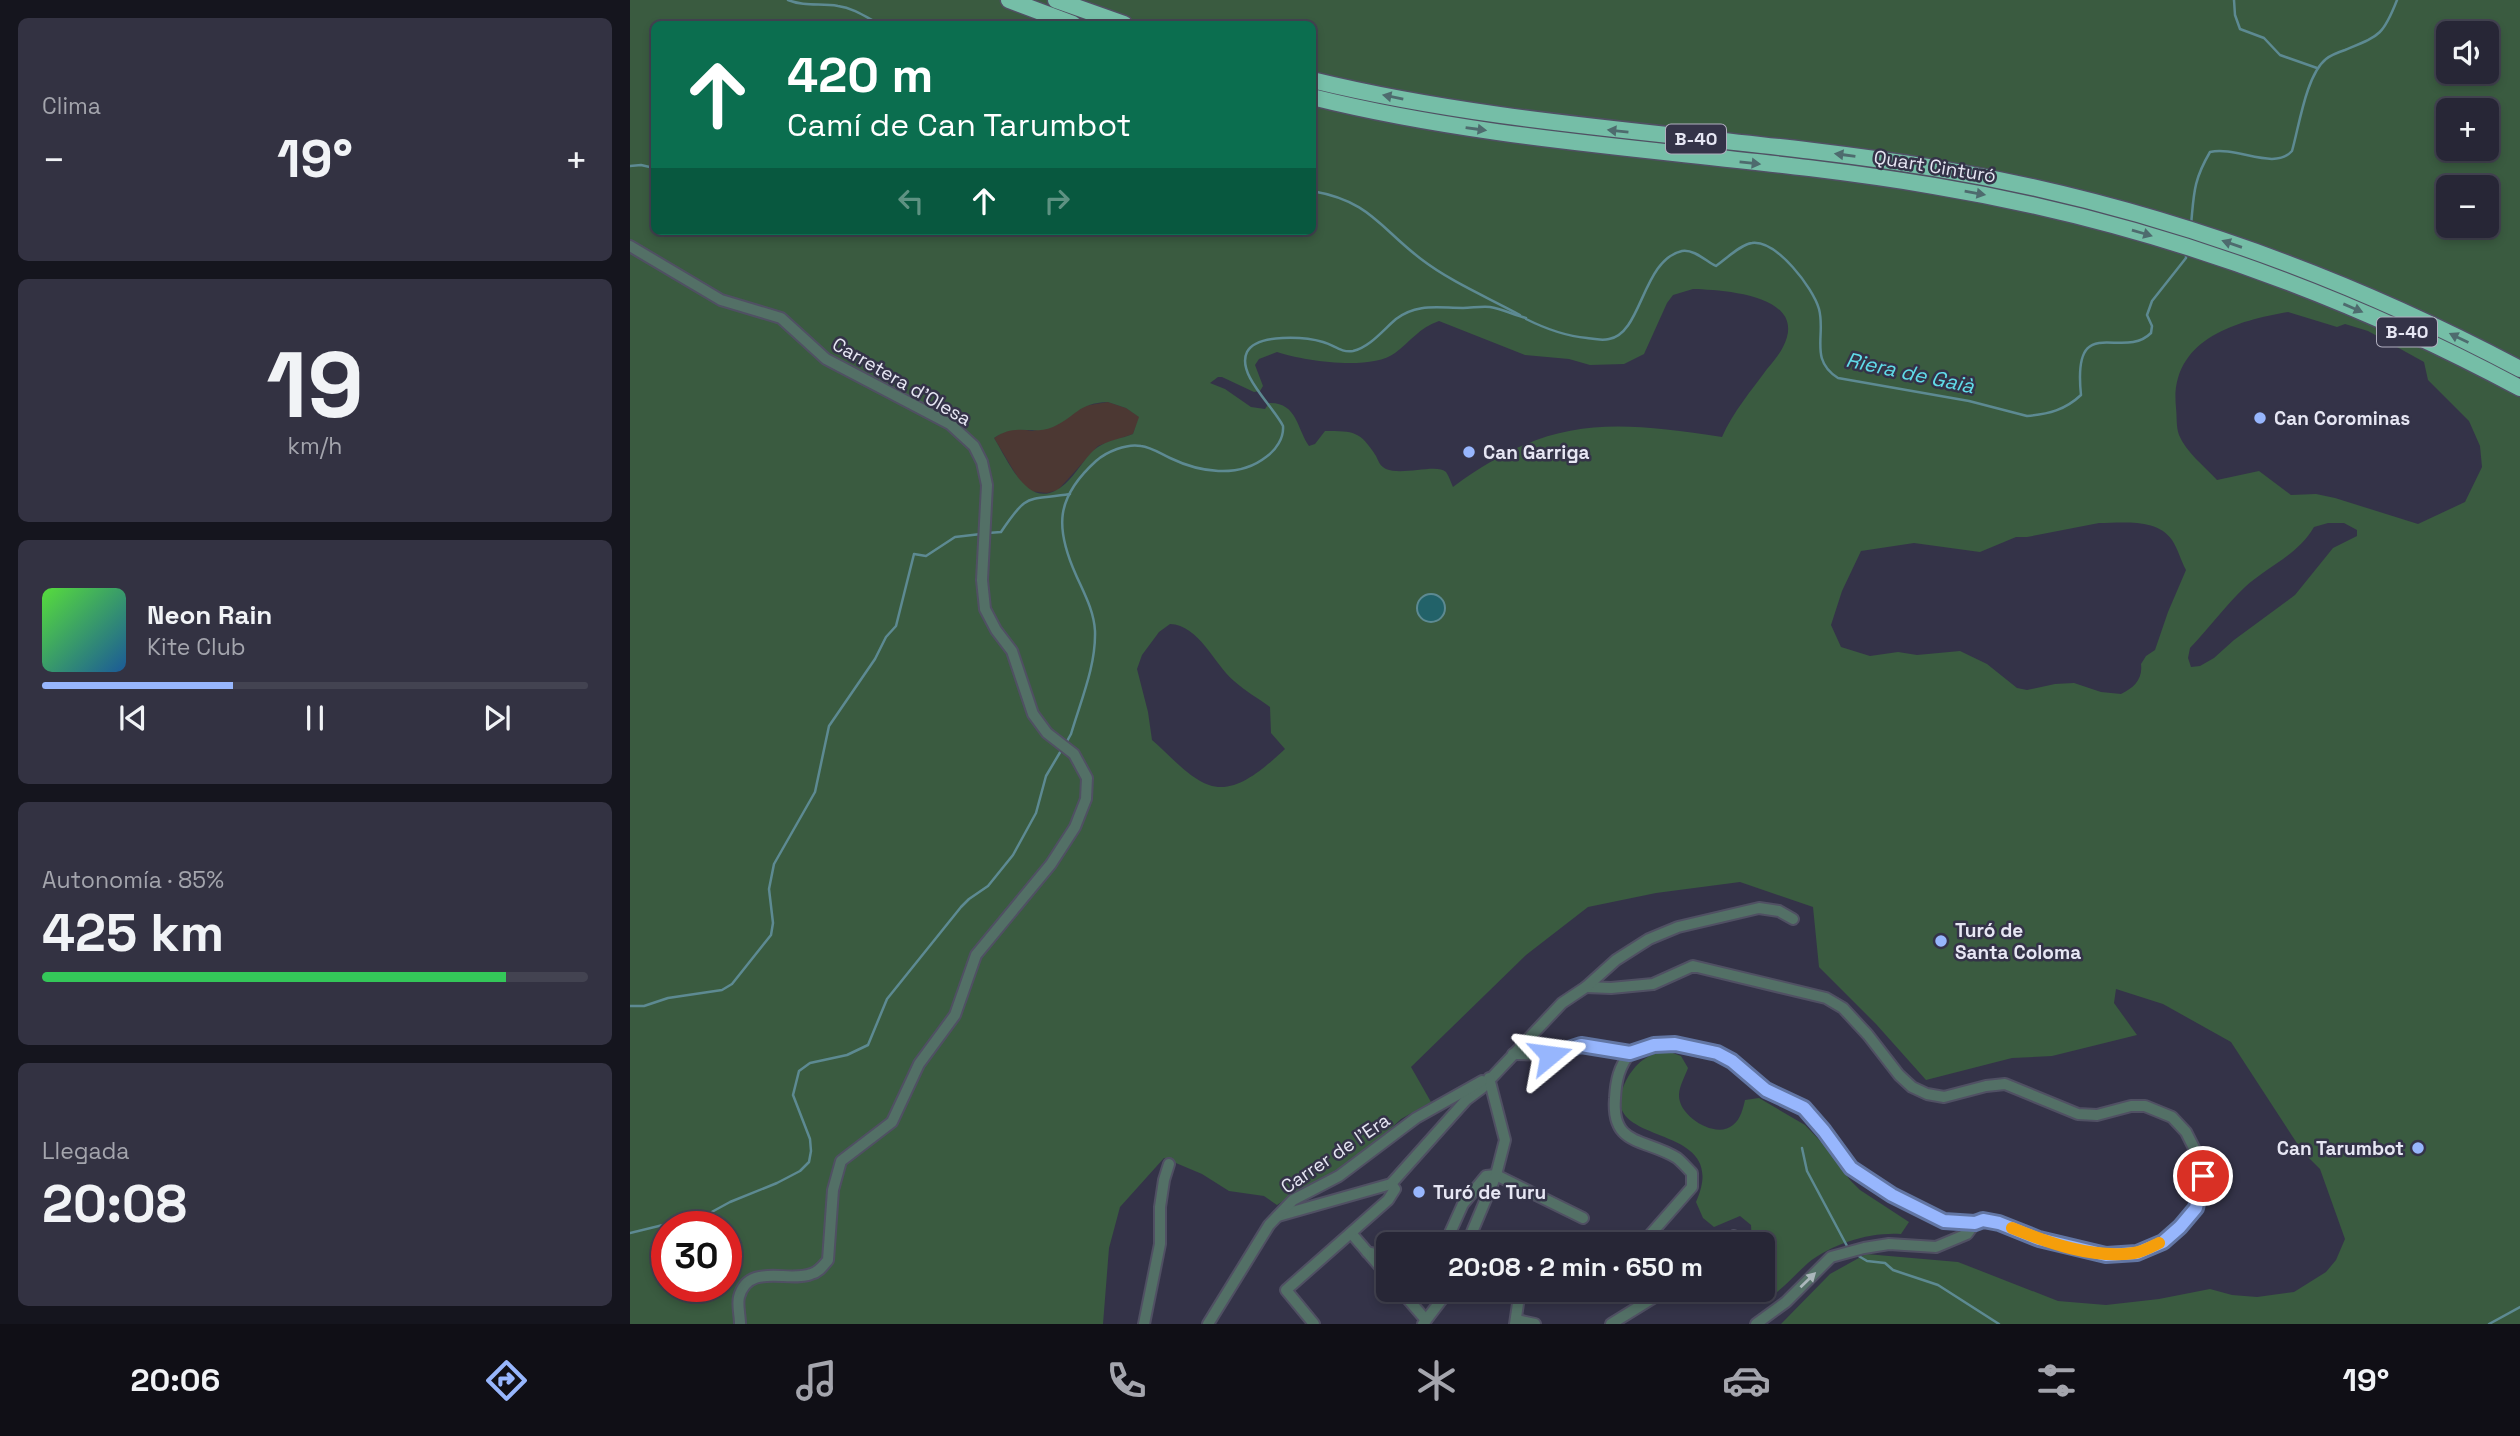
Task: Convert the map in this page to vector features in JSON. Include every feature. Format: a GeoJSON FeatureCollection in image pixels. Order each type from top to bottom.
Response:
{"type":"FeatureCollection","features":[{"type":"Feature","properties":{"kind":"highway"},"geometry":{"type":"LineString","coordinates":[[1009,0],[1065,21]]}},
{"type":"Feature","properties":{"kind":"highway"},"geometry":{"type":"LineString","coordinates":[[1056,0],[1115,21]]}},
{"type":"Feature","properties":{"kind":"highway","name":"Quart Cinturó"},"geometry":{"type":"LineString","coordinates":[[1316,80],[1396,98],[1546,122],[1834,154],[1936,169],[2078,207],[2176,243],[2293,275],[2423,321],[2520,369]]}},
{"type":"Feature","properties":{"kind":"highway","name":"Quart Cinturó"},"geometry":{"type":"LineString","coordinates":[[1316,98],[1445,125],[1535,138],[1914,183],[2078,207]]}},
{"type":"Feature","properties":{"kind":"highway","name":"Quart Cinturó"},"geometry":{"type":"LineString","coordinates":[[2293,275],[2520,388]]}},
{"type":"Feature","properties":{"kind":"street","name":"Carretera d'Olesa"},"geometry":{"type":"LineString","coordinates":[[630,246],[720,300],[781,318],[826,359],[950,424],[974,446],[982,462],[987,485],[982,580],[985,609],[996,630],[1012,651],[1027,702],[1038,723],[1068,748],[1081,763],[1087,778],[1086,799],[1075,827],[1051,864],[976,955],[956,1015],[919,1064],[892,1122],[841,1161],[833,1190],[828,1260],[821,1269],[811,1275],[763,1275],[751,1280],[738,1298],[740,1324]]}},
{"type":"Feature","properties":{"kind":"street"},"geometry":{"type":"LineString","coordinates":[[1278,1216],[1391,1184],[1466,1100],[1482,1088],[1562,1003],[1586,987],[1616,960],[1649,939],[1678,927],[1759,908],[1779,911],[1793,919]]}},
{"type":"Feature","properties":{"kind":"street"},"geometry":{"type":"LineString","coordinates":[[1513,1054],[1550,1055],[1581,1045],[1630,1053],[1654,1045],[1675,1044],[1717,1053],[1732,1061],[1766,1090],[1804,1108],[1851,1168],[1892,1195],[1948,1221],[1975,1223],[1983,1220],[1999,1223],[2039,1239],[2106,1255],[2137,1253],[2163,1242],[2196,1208],[2203,1176],[2200,1160],[2186,1132],[2172,1117],[2158,1110],[2132,1106],[2097,1115],[2078,1114],[2005,1084],[1944,1097],[1927,1094],[1912,1087],[1843,1008],[1826,998],[1693,966],[1653,984],[1611,988],[1586,987]]}},
{"type":"Feature","properties":{"kind":"street"},"geometry":{"type":"LineString","coordinates":[[1630,1053],[1617,1075],[1613,1116],[1623,1134],[1678,1158],[1692,1173],[1692,1187],[1653,1232]]}},
{"type":"Feature","properties":{"kind":"street"},"geometry":{"type":"LineString","coordinates":[[1472,1232],[1496,1175],[1505,1139],[1489,1078]]}},
{"type":"Feature","properties":{"kind":"street","name":"Carrer de l'Era"},"geometry":{"type":"LineString","coordinates":[[1208,1324],[1269,1225],[1293,1200],[1339,1176],[1416,1118],[1489,1078]]}},
{"type":"Feature","properties":{"kind":"street"},"geometry":{"type":"LineString","coordinates":[[1144,1324],[1160,1244],[1160,1207],[1169,1164]]}},
{"type":"Feature","properties":{"kind":"street"},"geometry":{"type":"LineString","coordinates":[[1451,1232],[1464,1204],[1486,1176],[1496,1175],[1583,1218]]}},
{"type":"Feature","properties":{"kind":"street"},"geometry":{"type":"LineString","coordinates":[[1314,1324],[1286,1290],[1393,1194],[1395,1189],[1391,1184]]}},
{"type":"Feature","properties":{"kind":"street"},"geometry":{"type":"LineString","coordinates":[[1948,1221],[1956,1232],[1956,1240]]}},
{"type":"Feature","properties":{"kind":"street"},"geometry":{"type":"LineString","coordinates":[[1756,1324],[1786,1302],[1831,1257],[1889,1244],[1936,1247],[1967,1234],[1975,1223]]}},
{"type":"Feature","properties":{"kind":"street"},"geometry":{"type":"LineString","coordinates":[[1351,1234],[1376,1262]]}},
{"type":"Feature","properties":{"kind":"street"},"geometry":{"type":"LineString","coordinates":[[1367,1252],[1376,1254]]}},
{"type":"Feature","properties":{"kind":"street"},"geometry":{"type":"LineString","coordinates":[[1408,1302],[1424,1322],[1440,1302]]}},
{"type":"Feature","properties":{"kind":"street"},"geometry":{"type":"LineString","coordinates":[[1518,1302],[1516,1322],[1535,1324]]}},
{"type":"Feature","properties":{"kind":"street"},"geometry":{"type":"LineString","coordinates":[[1611,1324],[1647,1302]]}},
{"type":"Feature","properties":{"kind":"shaded area"},"geometry":{"type":"Polygon","coordinates":[[[630,0],[2520,0],[2520,1324],[1781,1324],[1830,1274],[1866,1254],[1958,1262],[2058,1301],[2106,1305],[2159,1299],[2210,1289],[2232,1295],[2257,1297],[2294,1292],[2326,1272],[2336,1260],[2345,1239],[2320,1169],[2302,1151],[2231,1042],[2163,1004],[2116,989],[2114,1003],[2137,1035],[2052,1056],[2012,1058],[1926,1080],[1876,1024],[1819,967],[1813,907],[1740,882],[1656,893],[1588,907],[1526,955],[1411,1067],[1431,1102],[1401,1119],[1361,1156],[1277,1205],[1264,1196],[1229,1191],[1202,1174],[1164,1158],[1120,1207],[1109,1248],[1103,1324],[630,1324],[630,0]],[[1693,289],[1673,295],[1644,354],[1624,364],[1590,365],[1569,359],[1525,355],[1439,321],[1426,327],[1395,353],[1370,362],[1337,363],[1277,352],[1259,359],[1255,365],[1263,386],[1260,391],[1254,392],[1222,377],[1210,383],[1225,389],[1251,407],[1265,409],[1269,403],[1285,407],[1295,418],[1309,446],[1315,444],[1325,431],[1350,432],[1365,442],[1386,469],[1442,470],[1446,472],[1453,487],[1487,464],[1520,447],[1551,435],[1581,429],[1646,428],[1722,437],[1737,410],[1778,356],[1788,330],[1785,316],[1775,306],[1760,299],[1724,291],[1693,289]],[[2288,312],[2227,328],[2194,350],[2183,366],[2177,385],[2179,435],[2191,453],[2217,480],[2259,471],[2291,495],[2316,494],[2335,498],[2418,524],[2465,502],[2482,467],[2480,446],[2469,421],[2428,380],[2424,362],[2368,331],[2345,324],[2337,327],[2288,312]],[[1108,402],[1083,408],[1053,427],[1010,431],[994,438],[1024,484],[1033,491],[1044,494],[1056,491],[1098,447],[1133,434],[1139,417],[1126,408],[1108,402]],[[2099,523],[2016,537],[1980,552],[1914,543],[1861,551],[1842,591],[1831,625],[1841,647],[1870,656],[1898,652],[1917,655],[1960,651],[1987,664],[2017,688],[2027,690],[2074,683],[2101,692],[2121,694],[2130,689],[2141,674],[2141,664],[2146,656],[2155,650],[2186,570],[2172,540],[2158,528],[2138,523],[2099,523]],[[2328,523],[2314,527],[2300,545],[2245,587],[2190,648],[2188,658],[2191,667],[2200,666],[2214,658],[2295,595],[2333,548],[2357,536],[2357,530],[2344,523],[2328,523]],[[1170,624],[1159,632],[1142,655],[1137,669],[1152,740],[1186,771],[1209,785],[1220,787],[1230,786],[1250,777],[1285,749],[1271,733],[1270,707],[1234,681],[1198,638],[1180,626],[1170,624]]]}},
{"type":"Feature","properties":{"kind":"shaded area"},"geometry":{"type":"Polygon","coordinates":[[[1108,402],[1126,408],[1140,417],[1133,434],[1098,446],[1058,490],[1047,493],[1029,491],[1021,483],[994,438],[1015,428],[1032,431],[1054,426],[1084,406],[1108,402]]]}},
{"type":"Feature","properties":{"kind":"shaded area"},"geometry":{"type":"Polygon","coordinates":[[[1431,594],[1441,598],[1445,608],[1441,618],[1431,622],[1421,618],[1417,608],[1421,598],[1431,594]]]}},
{"type":"Feature","properties":{"kind":"shaded area"},"geometry":{"type":"Polygon","coordinates":[[[1667,1051],[1681,1056],[1688,1068],[1681,1085],[1680,1103],[1699,1124],[1717,1130],[1726,1129],[1738,1120],[1745,1100],[1759,1098],[1805,1125],[1860,1190],[1909,1222],[1901,1234],[1865,1237],[1829,1250],[1808,1263],[1776,1293],[1775,1232],[1751,1232],[1751,1225],[1740,1216],[1714,1227],[1703,1218],[1696,1202],[1703,1175],[1696,1156],[1680,1144],[1641,1127],[1626,1116],[1620,1101],[1628,1077],[1644,1059],[1667,1051]]]}},
{"type":"Feature","properties":{"kind":"waterway"},"geometry":{"type":"LineString","coordinates":[[788,0],[844,7],[874,21]]}},
{"type":"Feature","properties":{"kind":"waterway"},"geometry":{"type":"LineString","coordinates":[[2234,0],[2240,29],[2264,38],[2280,55],[2317,68]]}},
{"type":"Feature","properties":{"kind":"waterway","name":"Riera de Gaià"},"geometry":{"type":"LineString","coordinates":[[2191,225],[2197,180],[2210,152],[2232,152],[2275,159],[2292,151],[2308,89],[2319,67],[2330,56],[2373,38],[2388,21],[2397,0]]}},
{"type":"Feature","properties":{"kind":"waterway","name":"Riera de Gaià"},"geometry":{"type":"LineString","coordinates":[[630,166],[651,167]]}},
{"type":"Feature","properties":{"kind":"waterway","name":"Riera de Gaià"},"geometry":{"type":"LineString","coordinates":[[1316,192],[1332,195],[1361,208],[1433,267],[1520,315]]}},
{"type":"Feature","properties":{"kind":"waterway","name":"Riera de Gaià"},"geometry":{"type":"LineString","coordinates":[[1526,319],[1563,334],[1598,340],[1609,339],[1620,334],[1629,324],[1650,281],[1669,257],[1686,251],[1716,266],[1743,246],[1762,244],[1783,257],[1810,289],[1821,319],[1821,355],[1829,371],[1838,378],[1969,401],[2027,416],[2056,410],[2081,395],[2080,369],[2084,353],[2092,345],[2127,343],[2151,333],[2152,326],[2147,315],[2152,301],[2186,258],[2186,252]]}},
{"type":"Feature","properties":{"kind":"waterway"},"geometry":{"type":"LineString","coordinates":[[1066,743],[1090,670],[1095,631],[1091,609],[1064,543],[1063,514],[1073,488],[1096,461],[1117,449],[1135,445],[1206,470],[1231,471],[1255,464],[1266,457],[1279,443],[1283,426],[1247,370],[1247,352],[1261,342],[1282,338],[1305,339],[1353,351],[1371,342],[1396,319],[1420,308],[1490,307],[1526,318]]}},
{"type":"Feature","properties":{"kind":"waterway"},"geometry":{"type":"LineString","coordinates":[[988,533],[1001,532],[1017,510],[1029,501],[1070,494]]}},
{"type":"Feature","properties":{"kind":"waterway"},"geometry":{"type":"LineString","coordinates":[[630,1006],[644,1006],[668,998],[722,990],[732,984],[771,935],[773,923],[769,889],[774,864],[815,792],[829,726],[875,659],[886,637],[896,626],[914,554],[926,556],[955,537],[981,534]]}},
{"type":"Feature","properties":{"kind":"waterway"},"geometry":{"type":"LineString","coordinates":[[630,1233],[708,1214],[777,1183],[800,1171],[809,1162],[810,1139],[793,1095],[799,1071],[810,1063],[847,1055],[868,1045],[887,999],[961,907],[988,886],[1013,855],[1036,813],[1046,776],[1062,749]]}},
{"type":"Feature","properties":{"kind":"waterway"},"geometry":{"type":"LineString","coordinates":[[1802,1148],[1807,1171],[1847,1246]]}},
{"type":"Feature","properties":{"kind":"waterway"},"geometry":{"type":"LineString","coordinates":[[1857,1255],[1867,1261],[1885,1263],[1893,1270],[1938,1285],[1999,1324]]}},
{"type":"Feature","properties":{"kind":"waterway"},"geometry":{"type":"LineString","coordinates":[[2489,1324],[2520,1307]]}},
{"type":"Feature","properties":{"kind":"slow traffic"},"geometry":{"type":"LineString","coordinates":[[2012,1228],[2039,1239],[2106,1255],[2137,1253],[2159,1243]]}},
{"type":"Feature","properties":{"kind":"place","name":"Can Corominas"},"geometry":{"type":"Point","coordinates":[2260,418]}},
{"type":"Feature","properties":{"kind":"place","name":"Can Garriga"},"geometry":{"type":"Point","coordinates":[1469,452]}},
{"type":"Feature","properties":{"kind":"place","name":"Turó de Santa Coloma"},"geometry":{"type":"Point","coordinates":[1941,941]}},
{"type":"Feature","properties":{"kind":"place","name":"Can Tarumbot"},"geometry":{"type":"Point","coordinates":[2418,1148]}},
{"type":"Feature","properties":{"kind":"place","name":"Turó de Turu"},"geometry":{"type":"Point","coordinates":[1419,1192]}},
{"type":"Feature","properties":{"kind":"route"},"geometry":{"type":"LineString","coordinates":[[1550,1055],[1581,1045],[1630,1053],[1654,1045],[1675,1044],[1717,1053],[1732,1061],[1766,1090],[1804,1108],[1851,1168],[1892,1195],[1944,1221],[1975,1223],[1983,1220],[1999,1223],[2039,1239],[2106,1255],[2137,1253],[2163,1242],[2196,1208],[2203,1176]]}}]}
